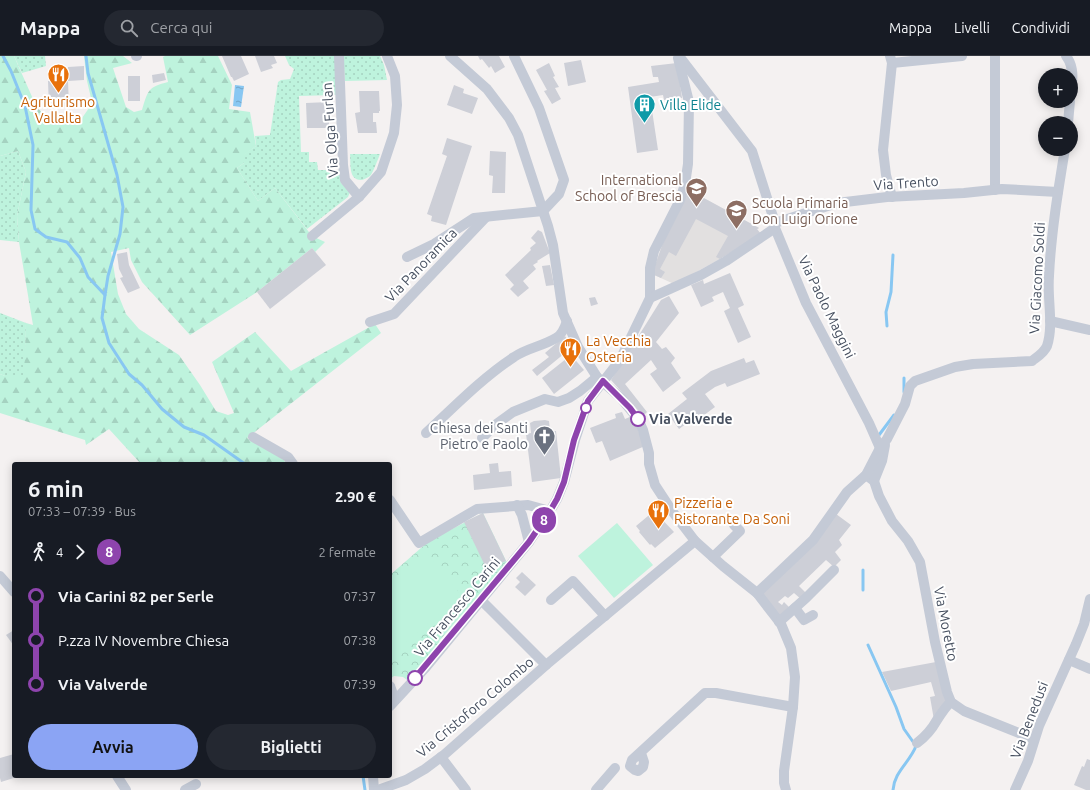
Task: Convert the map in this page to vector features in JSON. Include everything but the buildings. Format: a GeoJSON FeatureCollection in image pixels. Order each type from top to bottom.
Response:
{"type":"FeatureCollection","features":[{"type":"Feature","properties":{"kind":"street","name":"Via Olga Furlan"},"geometry":{"type":"LineString","coordinates":[[339,56],[343,165],[345,180],[359,197]]}},
{"type":"Feature","properties":{"kind":"street"},"geometry":{"type":"LineString","coordinates":[[312,236],[359,197],[381,172],[394,133],[397,105],[395,76],[388,56]]}},
{"type":"Feature","properties":{"kind":"street"},"geometry":{"type":"LineString","coordinates":[[450,56],[487,89],[510,118],[518,135],[554,248],[563,313],[578,347],[598,376],[630,408],[638,419],[643,430],[649,453],[649,464],[655,485],[672,511],[695,541],[758,593],[779,622],[791,648],[795,677],[784,771],[784,783],[786,790]]}},
{"type":"Feature","properties":{"kind":"street"},"geometry":{"type":"LineString","coordinates":[[514,56],[538,108],[564,180],[560,194],[543,211]]}},
{"type":"Feature","properties":{"kind":"street"},"geometry":{"type":"LineString","coordinates":[[482,438],[494,425],[513,412],[544,399],[558,402],[570,398],[620,360],[650,298],[650,268],[654,251],[680,200],[685,184],[688,164],[689,102],[678,56]]}},
{"type":"Feature","properties":{"kind":"street","name":"Via Paolo Maggini"},"geometry":{"type":"LineString","coordinates":[[678,56],[752,151],[775,225],[806,303],[869,423],[880,448]]}},
{"type":"Feature","properties":{"kind":"street"},"geometry":{"type":"LineString","coordinates":[[892,197],[886,175],[883,150],[891,59],[962,56]]}},
{"type":"Feature","properties":{"kind":"street"},"geometry":{"type":"LineString","coordinates":[[995,56],[995,190]]}},
{"type":"Feature","properties":{"kind":"street"},"geometry":{"type":"LineString","coordinates":[[1068,58],[1071,68]]}},
{"type":"Feature","properties":{"kind":"street","name":"Via Giacomo Soldi"},"geometry":{"type":"LineString","coordinates":[[870,478],[880,448],[887,439],[905,404],[910,386],[915,381],[955,367],[973,364],[1032,361],[1040,356],[1046,348],[1050,333],[1050,250],[1064,156]]}},
{"type":"Feature","properties":{"kind":"street","name":"Via Trento"},"geometry":{"type":"LineString","coordinates":[[650,298],[701,275],[726,261],[775,225],[837,203],[892,197],[964,193],[1002,189],[1058,192]]}},
{"type":"Feature","properties":{"kind":"street","name":"Via Panoramica"},"geometry":{"type":"LineString","coordinates":[[407,257],[434,244],[474,218],[543,211]]}},
{"type":"Feature","properties":{"kind":"street","name":"Via Panoramica"},"geometry":{"type":"LineString","coordinates":[[370,322],[394,314],[486,216]]}},
{"type":"Feature","properties":{"kind":"street"},"geometry":{"type":"LineString","coordinates":[[426,433],[475,387],[513,357],[556,338],[563,330],[567,321]]}},
{"type":"Feature","properties":{"kind":"street"},"geometry":{"type":"LineString","coordinates":[[1050,321],[1090,330]]}},
{"type":"Feature","properties":{"kind":"street","name":"Via Francesco Carini"},"geometry":{"type":"LineString","coordinates":[[393,703],[426,667],[529,542],[550,511],[564,482],[574,440],[598,376]]}},
{"type":"Feature","properties":{"kind":"street"},"geometry":{"type":"LineString","coordinates":[[253,437],[288,457],[291,462]]}},
{"type":"Feature","properties":{"kind":"street","name":"Via Giacomo Soldi"},"geometry":{"type":"LineString","coordinates":[[870,478],[882,462],[887,439]]}},
{"type":"Feature","properties":{"kind":"street"},"geometry":{"type":"LineString","coordinates":[[758,593],[813,540],[847,492],[870,478]]}},
{"type":"Feature","properties":{"kind":"street","name":"Via Moretto"},"geometry":{"type":"LineString","coordinates":[[870,478],[892,521],[908,541],[920,562],[936,649],[951,702]]}},
{"type":"Feature","properties":{"kind":"street"},"geometry":{"type":"LineString","coordinates":[[392,503],[419,543],[477,509],[528,505],[550,511]]}},
{"type":"Feature","properties":{"kind":"street"},"geometry":{"type":"LineString","coordinates":[[517,505],[522,515],[529,542]]}},
{"type":"Feature","properties":{"kind":"street"},"geometry":{"type":"LineString","coordinates":[[713,557],[740,532],[734,525]]}},
{"type":"Feature","properties":{"kind":"street","name":"Via Cristoforo Colombo"},"geometry":{"type":"LineString","coordinates":[[378,790],[406,780],[425,769],[441,757],[546,665],[695,541]]}},
{"type":"Feature","properties":{"kind":"street"},"geometry":{"type":"LineString","coordinates":[[779,622],[834,570]]}},
{"type":"Feature","properties":{"kind":"street"},"geometry":{"type":"LineString","coordinates":[[0,576],[12,590]]}},
{"type":"Feature","properties":{"kind":"street"},"geometry":{"type":"LineString","coordinates":[[551,600],[573,581],[605,616]]}},
{"type":"Feature","properties":{"kind":"street","name":"Via Benedusi"},"geometry":{"type":"LineString","coordinates":[[1015,790],[1028,761],[1034,739],[1084,624],[1090,599]]}},
{"type":"Feature","properties":{"kind":"street","name":"Via Cristoforo Colombo"},"geometry":{"type":"LineString","coordinates":[[481,600],[546,665]]}},
{"type":"Feature","properties":{"kind":"street"},"geometry":{"type":"LineString","coordinates":[[795,608],[804,620],[813,615]]}},
{"type":"Feature","properties":{"kind":"street"},"geometry":{"type":"LineString","coordinates":[[1069,660],[1090,669]]}},
{"type":"Feature","properties":{"kind":"street"},"geometry":{"type":"LineString","coordinates":[[641,753],[705,693],[716,693],[792,707]]}},
{"type":"Feature","properties":{"kind":"street"},"geometry":{"type":"LineString","coordinates":[[917,743],[924,737],[946,706],[951,702],[964,711],[1034,739]]}},
{"type":"Feature","properties":{"kind":"street"},"geometry":{"type":"LineString","coordinates":[[441,757],[466,790]]}},
{"type":"Feature","properties":{"kind":"street"},"geometry":{"type":"LineString","coordinates":[[596,790],[615,768]]}},
{"type":"Feature","properties":{"kind":"street"},"geometry":{"type":"LineString","coordinates":[[118,778],[126,790]]}},
{"type":"Feature","properties":{"kind":"street"},"geometry":{"type":"LineString","coordinates":[[373,778],[374,790]]}},
{"type":"Feature","properties":{"kind":"street"},"geometry":{"type":"LineString","coordinates":[[185,790],[196,784]]}},
{"type":"Feature","properties":{"kind":"shaded area"},"geometry":{"type":"Polygon","coordinates":[[[689,190],[759,228],[720,259],[674,284],[652,274],[663,243],[689,190]]]}},
{"type":"Feature","properties":{"kind":"green space"},"geometry":{"type":"Polygon","coordinates":[[[0,56],[14,56],[37,108],[56,123],[82,118],[89,108],[91,98],[84,56],[123,56],[132,63],[113,68],[126,107],[134,112],[142,110],[150,90],[156,86],[168,82],[163,57],[218,56],[232,85],[229,109],[250,112],[256,146],[244,155],[244,163],[237,168],[258,201],[275,188],[312,236],[325,242],[315,252],[312,248],[257,292],[190,335],[142,282],[131,260],[129,248],[111,252],[118,294],[126,314],[139,329],[179,355],[216,411],[228,415],[234,413],[212,362],[255,332],[291,371],[375,324],[381,333],[247,438],[285,462],[139,462],[109,429],[86,445],[85,440],[0,413],[0,374],[5,376],[24,376],[26,323],[33,325],[19,242],[17,216],[26,172],[18,151],[0,156],[0,56]]]}},
{"type":"Feature","properties":{"kind":"green space"},"geometry":{"type":"Polygon","coordinates":[[[14,56],[45,56],[46,66],[22,73],[14,56]]]}},
{"type":"Feature","properties":{"kind":"green space"},"geometry":{"type":"Polygon","coordinates":[[[285,56],[335,56],[336,95],[299,96],[301,152],[309,152],[309,162],[317,162],[318,170],[339,170],[341,183],[350,192],[348,197],[307,229],[275,188],[258,201],[237,168],[244,163],[243,155],[256,146],[255,136],[270,135],[278,82],[281,80],[290,79],[294,69],[289,65],[285,56]]]}},
{"type":"Feature","properties":{"kind":"green space"},"geometry":{"type":"Polygon","coordinates":[[[343,56],[380,56],[384,65],[387,80],[345,81],[343,56]]]}},
{"type":"Feature","properties":{"kind":"green space"},"geometry":{"type":"Polygon","coordinates":[[[18,151],[26,172],[17,216],[19,242],[0,240],[0,156],[18,151]]]}},
{"type":"Feature","properties":{"kind":"green space"},"geometry":{"type":"Polygon","coordinates":[[[350,154],[380,154],[370,176],[361,180],[354,177],[352,174],[350,154]]]}},
{"type":"Feature","properties":{"kind":"green space"},"geometry":{"type":"Polygon","coordinates":[[[0,313],[26,323],[25,376],[5,376],[0,374],[0,313]]]}},
{"type":"Feature","properties":{"kind":"green space"},"geometry":{"type":"Polygon","coordinates":[[[483,513],[507,563],[439,641],[441,644],[407,680],[403,677],[394,676],[392,678],[392,573],[429,541],[483,513]]]}},
{"type":"Feature","properties":{"kind":"green space"},"geometry":{"type":"Polygon","coordinates":[[[617,523],[653,565],[614,598],[578,556],[617,523]]]}},
{"type":"Feature","properties":{"kind":"green space"},"geometry":{"type":"Polygon","coordinates":[[[428,555],[462,596],[392,653],[392,585],[428,555]]]}},
{"type":"Feature","properties":{"kind":"water"},"geometry":{"type":"Polygon","coordinates":[[[235,85],[244,86],[241,107],[233,106],[235,85]]]}},
{"type":"Feature","properties":{"kind":"waterway"},"geometry":{"type":"LineString","coordinates":[[3,56],[11,71],[25,106],[33,145],[31,210],[35,229],[46,237],[67,242],[80,258],[88,277],[105,295],[102,318],[109,343],[129,374],[142,385],[162,409],[184,427],[204,435],[242,462]]}},
{"type":"Feature","properties":{"kind":"waterway"},"geometry":{"type":"LineString","coordinates":[[86,56],[88,73],[117,175],[123,207],[120,234],[108,276],[105,295]]}},
{"type":"Feature","properties":{"kind":"waterway"},"geometry":{"type":"LineString","coordinates":[[887,326],[886,312],[891,292],[893,255]]}},
{"type":"Feature","properties":{"kind":"waterway"},"geometry":{"type":"LineString","coordinates":[[904,378],[904,392]]}},
{"type":"Feature","properties":{"kind":"waterway"},"geometry":{"type":"LineString","coordinates":[[879,435],[894,415]]}},
{"type":"Feature","properties":{"kind":"waterway"},"geometry":{"type":"LineString","coordinates":[[863,570],[863,590]]}},
{"type":"Feature","properties":{"kind":"waterway"},"geometry":{"type":"LineString","coordinates":[[868,645],[896,707],[904,729],[916,746],[899,772],[893,790]]}},
{"type":"Feature","properties":{"kind":"waterway"},"geometry":{"type":"LineString","coordinates":[[363,778],[365,790]]}},
{"type":"Feature","properties":{"kind":"bus line","name":"8"},"geometry":{"type":"LineString","coordinates":[[415,678],[426,667],[529,542],[550,511],[564,482],[574,440],[588,401],[603,381],[621,398],[638,419]]}},
{"type":"Feature","properties":{"kind":"place","name":"Agriturismo Vallalta"},"geometry":{"type":"Point","coordinates":[58,94]}},
{"type":"Feature","properties":{"kind":"place","name":"Villa Elide"},"geometry":{"type":"Point","coordinates":[644,124]}},
{"type":"Feature","properties":{"kind":"place","name":"International School of Brescia"},"geometry":{"type":"Point","coordinates":[697,208]}},
{"type":"Feature","properties":{"kind":"place","name":"Scuola Primaria Don Luigi Orione"},"geometry":{"type":"Point","coordinates":[737,230]}},
{"type":"Feature","properties":{"kind":"place","name":"La Vecchia Osteria"},"geometry":{"type":"Point","coordinates":[570,368]}},
{"type":"Feature","properties":{"kind":"place","name":"Via Valverde"},"geometry":{"type":"Point","coordinates":[638,419]}},
{"type":"Feature","properties":{"kind":"place","name":"Chiesa dei Santi Pietro e Paolo"},"geometry":{"type":"Point","coordinates":[544,456]}},
{"type":"Feature","properties":{"kind":"place","name":"Pizzeria e Ristorante Da Soni"},"geometry":{"type":"Point","coordinates":[658,530]}}]}
